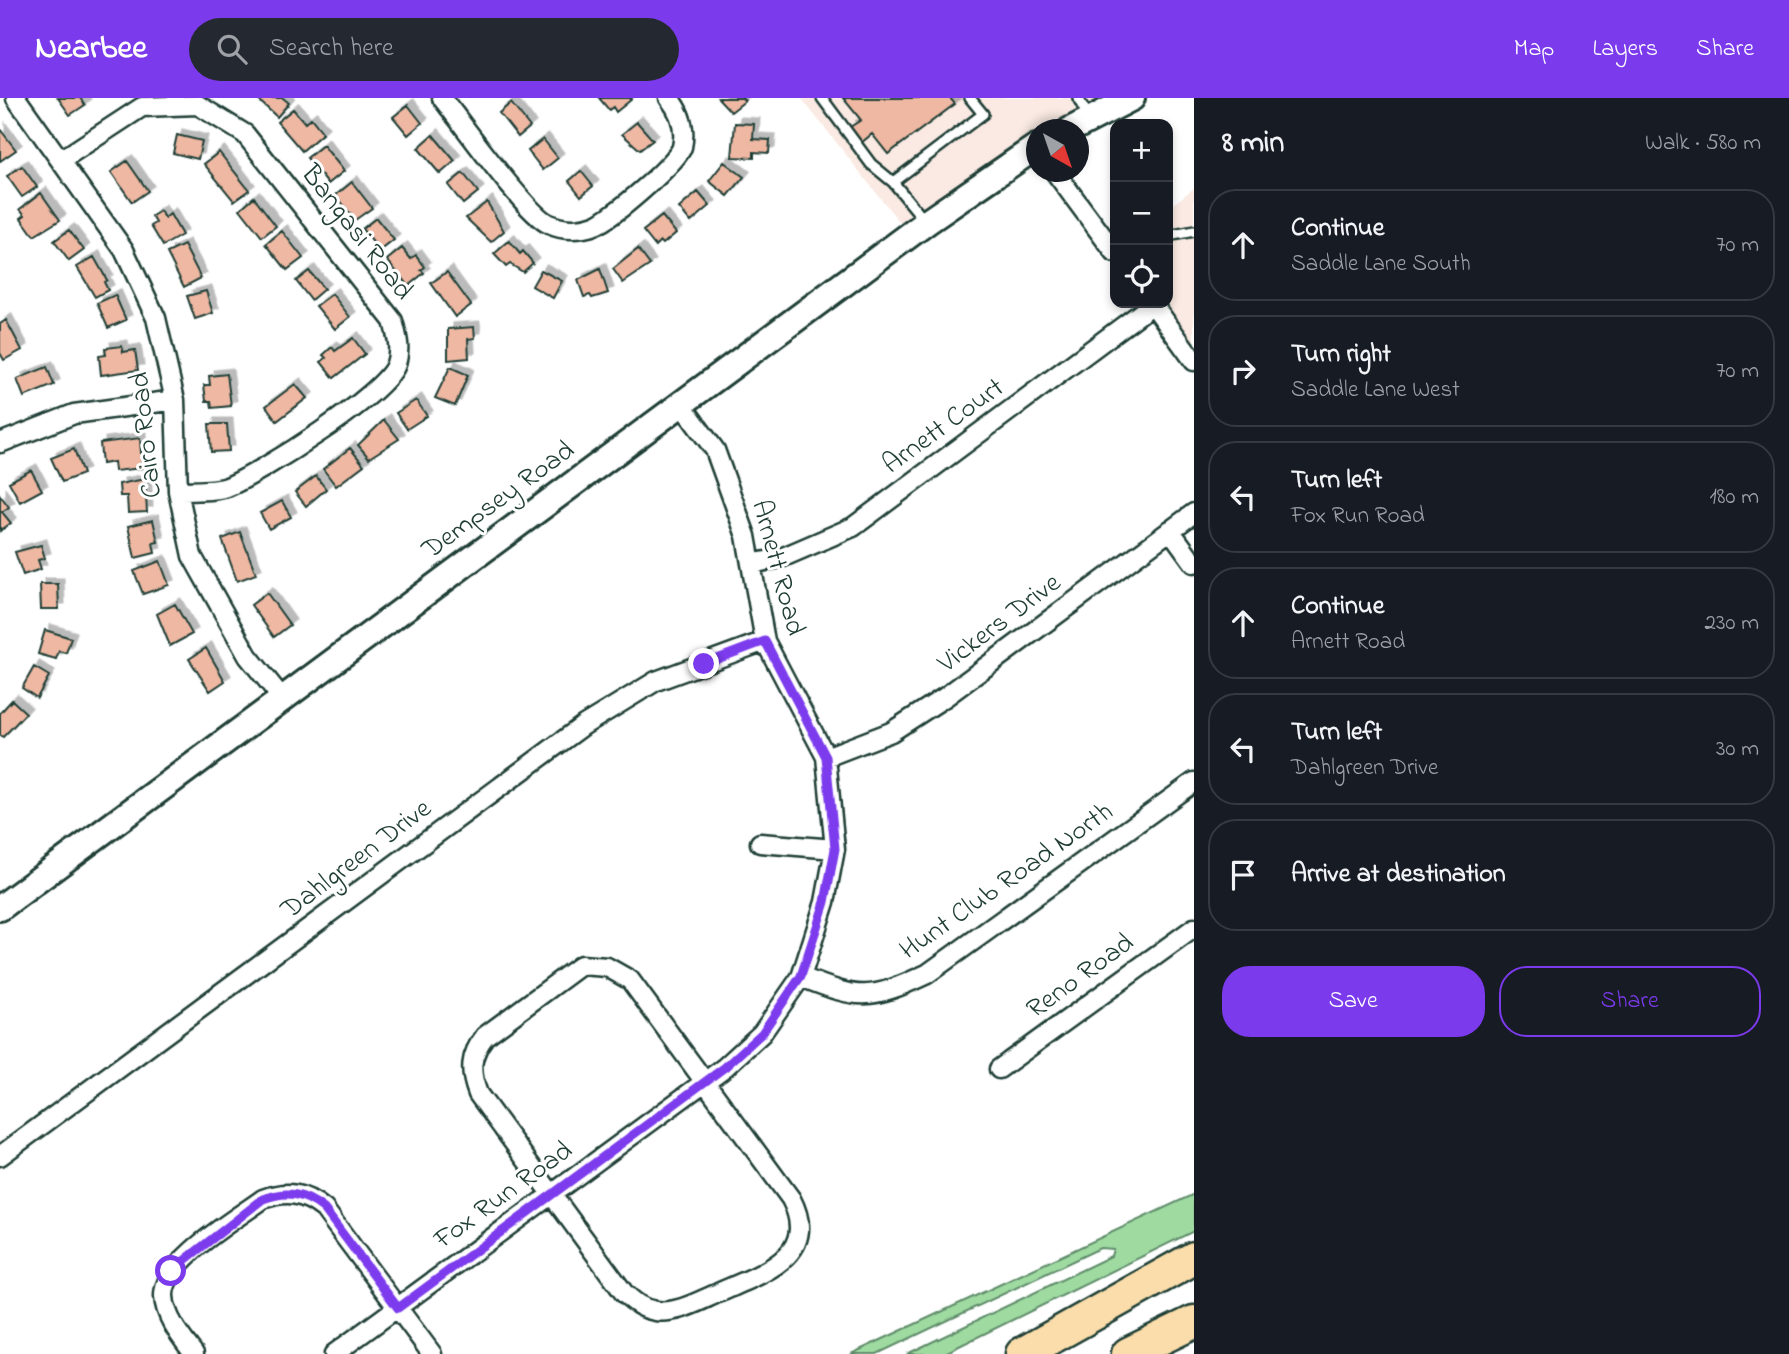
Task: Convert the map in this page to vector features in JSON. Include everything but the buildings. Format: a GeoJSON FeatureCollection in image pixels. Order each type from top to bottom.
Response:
{"type":"FeatureCollection","features":[{"type":"Feature","properties":{"kind":"highway"},"geometry":{"type":"LineString","coordinates":[[1023,1354],[1194,1258]]}},
{"type":"Feature","properties":{"kind":"highway"},"geometry":{"type":"LineString","coordinates":[[1023,1354],[1194,1273]]}},
{"type":"Feature","properties":{"kind":"highway"},"geometry":{"type":"LineString","coordinates":[[1128,1354],[1194,1322]]}},
{"type":"Feature","properties":{"kind":"main road"},"geometry":{"type":"LineString","coordinates":[[1079,116],[1132,98]]}},
{"type":"Feature","properties":{"kind":"main road","name":"Dempsey Road"},"geometry":{"type":"LineString","coordinates":[[0,908],[281,697],[927,222],[1026,154]]}},
{"type":"Feature","properties":{"kind":"street","name":"Cairo Road"},"geometry":{"type":"LineString","coordinates":[[16,98],[124,250],[156,318],[175,400],[178,491],[192,556],[248,656],[281,697]]}},
{"type":"Feature","properties":{"kind":"street"},"geometry":{"type":"LineString","coordinates":[[442,98],[527,206],[547,224],[572,230],[598,224],[668,169],[681,150],[684,127],[669,98]]}},
{"type":"Feature","properties":{"kind":"street","name":"Bangasi Road"},"geometry":{"type":"LineString","coordinates":[[61,160],[142,107],[198,105],[245,134],[393,321],[399,343],[396,366],[383,384],[277,461],[224,488],[178,491]]}},
{"type":"Feature","properties":{"kind":"street"},"geometry":{"type":"LineString","coordinates":[[1062,182],[1110,246]]}},
{"type":"Feature","properties":{"kind":"street","name":"Arnett Court"},"geometry":{"type":"LineString","coordinates":[[751,564],[781,558],[852,527],[1147,308]]}},
{"type":"Feature","properties":{"kind":"street"},"geometry":{"type":"LineString","coordinates":[[1155,308],[1194,361]]}},
{"type":"Feature","properties":{"kind":"street"},"geometry":{"type":"LineString","coordinates":[[2,435],[74,414],[175,400]]}},
{"type":"Feature","properties":{"kind":"street","name":"Arnett Road"},"geometry":{"type":"LineString","coordinates":[[681,404],[715,450],[746,536],[765,641],[826,757],[835,849],[825,902],[801,976],[762,1033],[705,1081]]}},
{"type":"Feature","properties":{"kind":"street","name":"Vickers Drive"},"geometry":{"type":"LineString","coordinates":[[826,757],[891,732],[945,697],[1194,513]]}},
{"type":"Feature","properties":{"kind":"street"},"geometry":{"type":"LineString","coordinates":[[1170,530],[1194,563]]}},
{"type":"Feature","properties":{"kind":"street","name":"Dahlgreen Drive"},"geometry":{"type":"LineString","coordinates":[[0,1156],[583,725],[656,681],[765,641]]}},
{"type":"Feature","properties":{"kind":"street","name":"Hunt Club Road North"},"geometry":{"type":"LineString","coordinates":[[801,976],[854,995],[883,994],[927,974],[1194,782]]}},
{"type":"Feature","properties":{"kind":"street"},"geometry":{"type":"LineString","coordinates":[[760,843],[835,849]]}},
{"type":"Feature","properties":{"kind":"street","name":"Reno Road"},"geometry":{"type":"LineString","coordinates":[[999,1069],[1194,928]]}},
{"type":"Feature","properties":{"kind":"street"},"geometry":{"type":"LineString","coordinates":[[581,965],[607,967],[630,980],[705,1081],[791,1199],[799,1215],[799,1234],[790,1254],[773,1269],[676,1310],[659,1312],[642,1308],[624,1293],[478,1094],[472,1079],[471,1063],[476,1048],[485,1036],[581,965]]}},
{"type":"Feature","properties":{"kind":"street","name":"Fox Run Road"},"geometry":{"type":"LineString","coordinates":[[334,1354],[705,1081]]}},
{"type":"Feature","properties":{"kind":"street"},"geometry":{"type":"LineString","coordinates":[[194,1354],[173,1324],[164,1297],[171,1271],[263,1199],[294,1193],[311,1199],[324,1209],[432,1354]]}},
{"type":"Feature","properties":{"kind":"lane"},"geometry":{"type":"LineString","coordinates":[[822,98],[872,163],[893,182],[927,222]]}},
{"type":"Feature","properties":{"kind":"lane"},"geometry":{"type":"LineString","coordinates":[[893,182],[982,114],[970,98]]}},
{"type":"Feature","properties":{"kind":"lane"},"geometry":{"type":"LineString","coordinates":[[1173,235],[1194,231]]}},
{"type":"Feature","properties":{"kind":"shaded area"},"geometry":{"type":"Polygon","coordinates":[[[801,98],[1115,98],[1078,119],[1026,119],[1026,151],[909,234],[801,98]]]}},
{"type":"Feature","properties":{"kind":"shaded area"},"geometry":{"type":"Polygon","coordinates":[[[1194,188],[1194,361],[1155,308],[1173,308],[1173,204],[1194,188]]]}},
{"type":"Feature","properties":{"kind":"green space"},"geometry":{"type":"Polygon","coordinates":[[[1194,1194],[1194,1231],[943,1354],[907,1354],[1111,1256],[1113,1249],[1100,1248],[877,1354],[851,1354],[1194,1194]]]}},
{"type":"Feature","properties":{"kind":"route"},"geometry":{"type":"LineString","coordinates":[[171,1271],[263,1199],[294,1193],[311,1199],[324,1209],[398,1308],[725,1067],[762,1033],[801,976],[825,902],[835,849],[826,757],[765,641],[704,664]]}}]}
